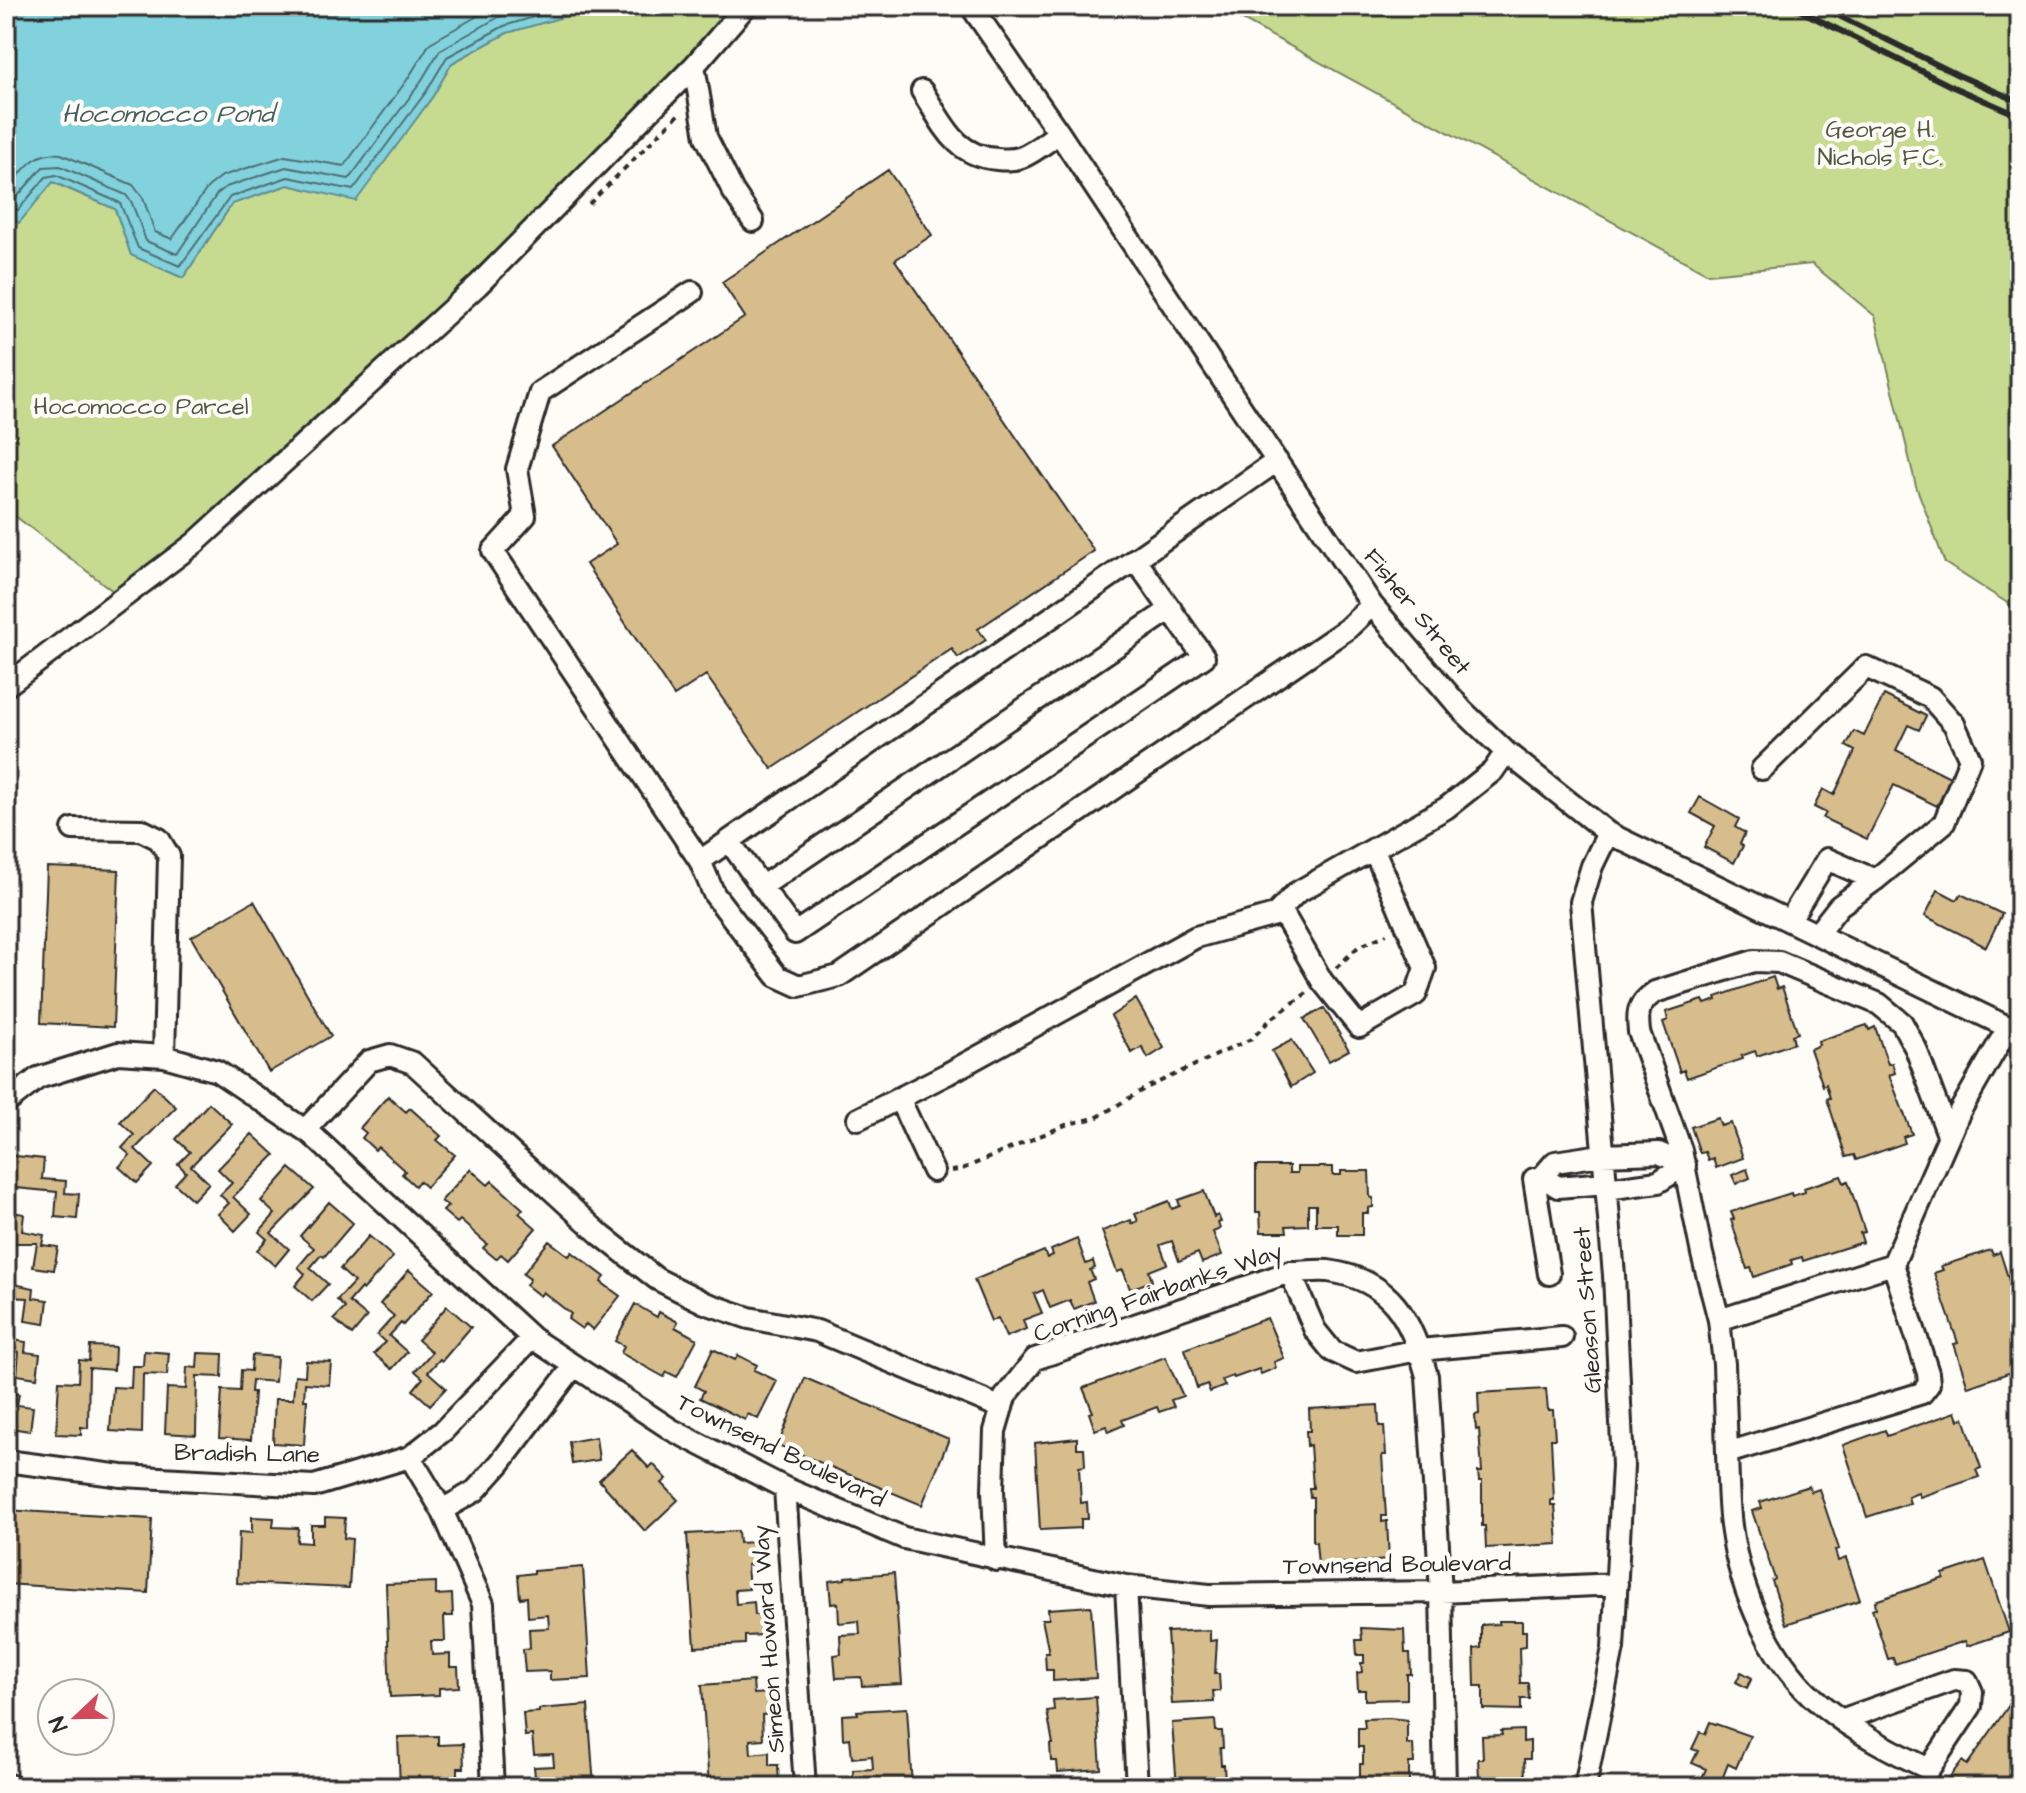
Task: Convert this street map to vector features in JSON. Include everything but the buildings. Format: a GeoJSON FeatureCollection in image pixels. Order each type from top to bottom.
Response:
{"type":"FeatureCollection","features":[{"type":"Feature","properties":{"kind":"street"},"geometry":{"type":"LineString","coordinates":[[6,686],[195,543],[478,285],[694,66],[746,6]]}},
{"type":"Feature","properties":{"kind":"street","name":"Fisher Street"},"geometry":{"type":"LineString","coordinates":[[971,6],[1059,133],[1372,605],[1463,711],[1506,752],[1608,833],[2015,1030]]}},
{"type":"Feature","properties":{"kind":"street"},"geometry":{"type":"LineString","coordinates":[[694,66],[706,137],[733,191],[753,221]]}},
{"type":"Feature","properties":{"kind":"street"},"geometry":{"type":"LineString","coordinates":[[922,91],[962,149],[983,158],[1006,160],[1022,157],[1059,133]]}},
{"type":"Feature","properties":{"kind":"street"},"geometry":{"type":"LineString","coordinates":[[692,292],[540,392],[517,469],[525,516],[493,551],[700,861],[714,894],[777,976],[799,986],[839,976],[1347,629],[1372,605]]}},
{"type":"Feature","properties":{"kind":"street"},"geometry":{"type":"LineString","coordinates":[[700,861],[1277,461]]}},
{"type":"Feature","properties":{"kind":"street"},"geometry":{"type":"LineString","coordinates":[[729,841],[795,933],[1204,657],[1135,559]]}},
{"type":"Feature","properties":{"kind":"street"},"geometry":{"type":"LineString","coordinates":[[761,887],[1171,609]]}},
{"type":"Feature","properties":{"kind":"street"},"geometry":{"type":"LineString","coordinates":[[1762,769],[1866,667],[1930,697],[1954,724],[1970,759],[1944,823],[1839,906],[1817,934]]}},
{"type":"Feature","properties":{"kind":"street"},"geometry":{"type":"LineString","coordinates":[[858,1119],[1196,937],[1275,915],[1296,893],[1465,795],[1493,771],[1506,752]]}},
{"type":"Feature","properties":{"kind":"street"},"geometry":{"type":"LineString","coordinates":[[73,829],[141,830],[159,839],[169,856],[164,1056]]}},
{"type":"Feature","properties":{"kind":"street","name":"Gleason Street"},"geometry":{"type":"LineString","coordinates":[[1585,1787],[1613,1648],[1623,1466],[1614,1275],[1581,902],[1592,866],[1608,833]]}},
{"type":"Feature","properties":{"kind":"street"},"geometry":{"type":"LineString","coordinates":[[1281,910],[1322,981],[1359,1027],[1416,994],[1425,968],[1374,850]]}},
{"type":"Feature","properties":{"kind":"street"},"geometry":{"type":"LineString","coordinates":[[1789,921],[1827,859],[1875,880]]}},
{"type":"Feature","properties":{"kind":"street"},"geometry":{"type":"LineString","coordinates":[[1841,1720],[1954,1680],[1967,1681],[1972,1692],[1971,1706],[1929,1769],[1881,1745],[1841,1720],[1823,1707],[1795,1679],[1763,1628],[1735,1546],[1728,1503],[1724,1364],[1719,1320],[1702,1254],[1685,1165],[1639,1032],[1637,1013],[1641,1001],[1655,992],[1754,961],[1779,962],[1879,1004],[1902,1023],[1916,1049],[1948,1135]]}},
{"type":"Feature","properties":{"kind":"street"},"geometry":{"type":"LineString","coordinates":[[1727,1453],[1922,1393],[1929,1384],[1893,1264],[1972,1087],[2015,1030]]}},
{"type":"Feature","properties":{"kind":"street","name":"Townsend Boulevard"},"geometry":{"type":"LineString","coordinates":[[6,1103],[38,1078],[118,1053],[164,1056],[217,1071],[305,1130],[532,1338],[672,1430],[785,1488],[904,1538],[1126,1586],[1209,1595],[1441,1592],[1617,1584]]}},
{"type":"Feature","properties":{"kind":"street"},"geometry":{"type":"LineString","coordinates":[[305,1130],[369,1061],[390,1055],[413,1063],[601,1235],[657,1279],[705,1303],[749,1318],[817,1331],[1002,1408]]}},
{"type":"Feature","properties":{"kind":"street"},"geometry":{"type":"LineString","coordinates":[[899,1098],[933,1171]]}},
{"type":"Feature","properties":{"kind":"street"},"geometry":{"type":"LineString","coordinates":[[1549,1274],[1534,1179],[1542,1177],[1555,1162],[1601,1155],[1659,1153],[1685,1165]]}},
{"type":"Feature","properties":{"kind":"street"},"geometry":{"type":"LineString","coordinates":[[1542,1177],[1558,1187],[1658,1182],[1685,1165]]}},
{"type":"Feature","properties":{"kind":"street"},"geometry":{"type":"LineString","coordinates":[[1719,1320],[1893,1264]]}},
{"type":"Feature","properties":{"kind":"street","name":"Corning Fairbanks Way"},"geometry":{"type":"LineString","coordinates":[[996,1560],[995,1431],[1005,1397],[1035,1359],[1290,1272],[1328,1271],[1376,1286],[1400,1310],[1419,1350],[1427,1376],[1441,1592],[1445,1787]]}},
{"type":"Feature","properties":{"kind":"street"},"geometry":{"type":"LineString","coordinates":[[1290,1272],[1315,1330],[1332,1351],[1356,1362],[1419,1350],[1562,1337]]}},
{"type":"Feature","properties":{"kind":"street","name":"Bradish Lane"},"geometry":{"type":"LineString","coordinates":[[6,1461],[122,1476],[314,1486],[410,1457],[443,1431],[532,1338]]}},
{"type":"Feature","properties":{"kind":"street"},"geometry":{"type":"LineString","coordinates":[[442,1510],[475,1491],[574,1366]]}},
{"type":"Feature","properties":{"kind":"street"},"geometry":{"type":"LineString","coordinates":[[410,1457],[442,1510],[483,1604],[493,1787]]}},
{"type":"Feature","properties":{"kind":"street","name":"Simeon Howard Way"},"geometry":{"type":"LineString","coordinates":[[785,1488],[805,1787]]}},
{"type":"Feature","properties":{"kind":"street"},"geometry":{"type":"LineString","coordinates":[[1126,1586],[1137,1787]]}},
{"type":"Feature","properties":{"kind":"street"},"geometry":{"type":"LineString","coordinates":[[6,1784],[13,1787]]}},
{"type":"Feature","properties":{"kind":"path"},"geometry":{"type":"LineString","coordinates":[[933,1171],[960,1170],[1068,1124],[1096,1118],[1146,1088],[1251,1039],[1358,947],[1394,931]]}},
{"type":"Feature","properties":{"kind":"green space","name":"Hocomocco Parcel"},"geometry":{"type":"Polygon","coordinates":[[[573,6],[746,6],[694,66],[195,543],[122,598],[6,509],[6,215],[19,222],[52,182],[115,209],[131,255],[183,278],[232,204],[288,185],[356,200],[433,96],[452,63],[507,33],[572,14],[573,6]]]}},
{"type":"Feature","properties":{"kind":"green space","name":"George H. Nichols F.C."},"geometry":{"type":"Polygon","coordinates":[[[1217,6],[2020,6],[2020,611],[1945,563],[1916,486],[1875,316],[1812,264],[1708,274],[1217,6]]]}},
{"type":"Feature","properties":{"kind":"water","name":"Hocomocco Pond"},"geometry":{"type":"Polygon","coordinates":[[[6,6],[578,6],[577,13],[507,33],[452,63],[433,96],[356,201],[288,185],[232,204],[183,278],[131,255],[115,209],[53,182],[19,223],[6,215],[6,6]]]}},
{"type":"Feature","properties":{"kind":"railway"},"geometry":{"type":"LineString","coordinates":[[1791,6],[1953,87],[2020,116]]}},
{"type":"Feature","properties":{"kind":"railway"},"geometry":{"type":"LineString","coordinates":[[1819,6],[2020,102]]}}]}
